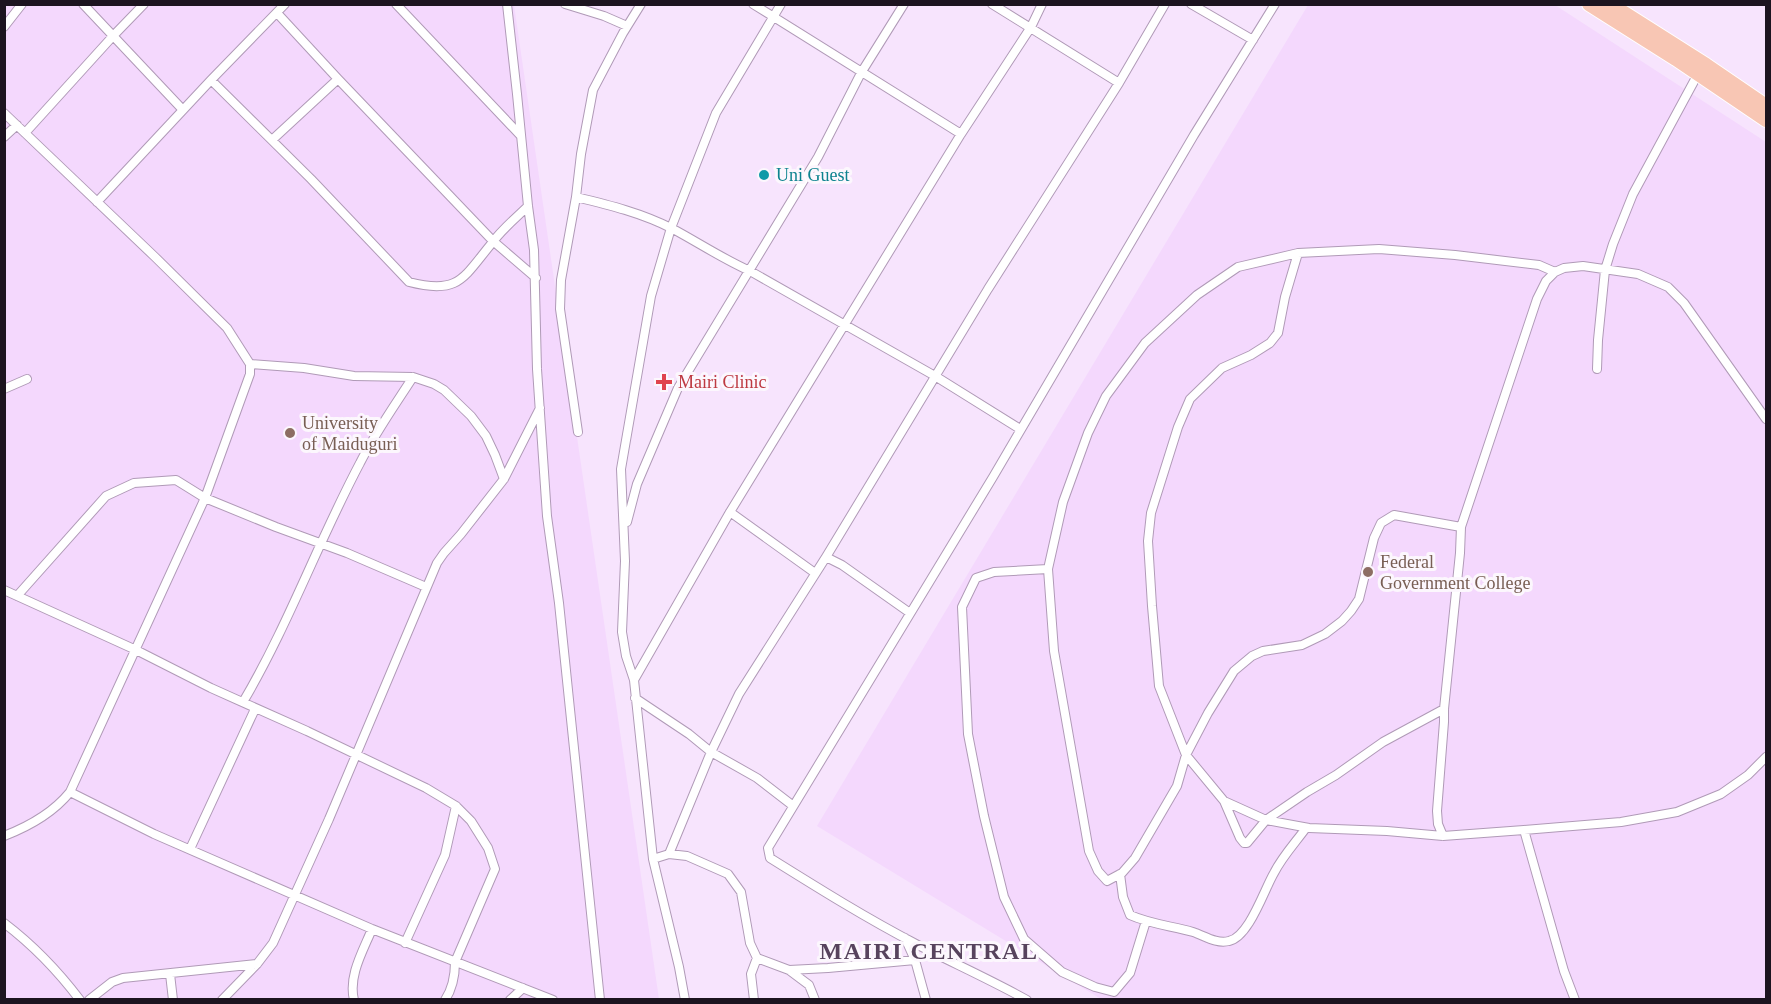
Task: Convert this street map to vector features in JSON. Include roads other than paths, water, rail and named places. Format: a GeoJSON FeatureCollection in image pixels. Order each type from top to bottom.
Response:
{"type":"FeatureCollection","features":[{"type":"Feature","properties":{"kind":"highway"},"geometry":{"type":"LineString","coordinates":[[1588,4],[1767,105]]}},
{"type":"Feature","properties":{"kind":"highway"},"geometry":{"type":"LineString","coordinates":[[1610,4],[1767,120]]}},
{"type":"Feature","properties":{"kind":"street"},"geometry":{"type":"LineString","coordinates":[[4,27],[22,4]]}},
{"type":"Feature","properties":{"kind":"street"},"geometry":{"type":"LineString","coordinates":[[82,4],[183,110]]}},
{"type":"Feature","properties":{"kind":"street"},"geometry":{"type":"LineString","coordinates":[[25,133],[112,36],[144,4]]}},
{"type":"Feature","properties":{"kind":"street"},"geometry":{"type":"LineString","coordinates":[[97,202],[210,80],[285,4]]}},
{"type":"Feature","properties":{"kind":"street"},"geometry":{"type":"LineString","coordinates":[[396,4],[521,136]]}},
{"type":"Feature","properties":{"kind":"street"},"geometry":{"type":"LineString","coordinates":[[507,4],[534,250],[537,352],[547,516],[559,603],[600,999]]}},
{"type":"Feature","properties":{"kind":"street"},"geometry":{"type":"LineString","coordinates":[[565,4],[627,26]]}},
{"type":"Feature","properties":{"kind":"street"},"geometry":{"type":"LineString","coordinates":[[578,432],[560,309],[561,280],[593,90],[641,4]]}},
{"type":"Feature","properties":{"kind":"street"},"geometry":{"type":"LineString","coordinates":[[753,4],[961,134]]}},
{"type":"Feature","properties":{"kind":"street"},"geometry":{"type":"LineString","coordinates":[[685,999],[653,859],[634,680],[626,656],[622,632],[625,561],[621,469],[651,296],[671,228],[716,113],[781,4]]}},
{"type":"Feature","properties":{"kind":"street"},"geometry":{"type":"LineString","coordinates":[[624,532],[636,484],[678,388],[818,157],[861,73],[904,4]]}},
{"type":"Feature","properties":{"kind":"street"},"geometry":{"type":"LineString","coordinates":[[992,4],[1119,82]]}},
{"type":"Feature","properties":{"kind":"street"},"geometry":{"type":"LineString","coordinates":[[634,680],[730,512],[961,134],[1030,27],[1042,4]]}},
{"type":"Feature","properties":{"kind":"street"},"geometry":{"type":"LineString","coordinates":[[669,854],[711,752],[740,694],[1165,4]]}},
{"type":"Feature","properties":{"kind":"street"},"geometry":{"type":"LineString","coordinates":[[1191,4],[1253,40]]}},
{"type":"Feature","properties":{"kind":"street"},"geometry":{"type":"LineString","coordinates":[[1027,999],[850,908],[770,858],[768,848],[1194,135],[1275,4]]}},
{"type":"Feature","properties":{"kind":"street"},"geometry":{"type":"LineString","coordinates":[[277,13],[493,240],[536,278]]}},
{"type":"Feature","properties":{"kind":"street"},"geometry":{"type":"LineString","coordinates":[[1597,369],[1605,270],[1613,244],[1633,194],[1700,69]]}},
{"type":"Feature","properties":{"kind":"street"},"geometry":{"type":"LineString","coordinates":[[272,140],[338,79]]}},
{"type":"Feature","properties":{"kind":"street"},"geometry":{"type":"LineString","coordinates":[[210,80],[311,179],[408,282],[429,287],[455,283],[470,272],[493,240],[528,206]]}},
{"type":"Feature","properties":{"kind":"street"},"geometry":{"type":"LineString","coordinates":[[4,113],[227,328],[250,364],[250,374],[205,498],[70,792],[52,811],[18,831],[4,836]]}},
{"type":"Feature","properties":{"kind":"street"},"geometry":{"type":"LineString","coordinates":[[4,137],[17,125]]}},
{"type":"Feature","properties":{"kind":"street"},"geometry":{"type":"LineString","coordinates":[[576,197],[622,208],[671,228],[935,376],[1020,429]]}},
{"type":"Feature","properties":{"kind":"street"},"geometry":{"type":"LineString","coordinates":[[1461,527],[1394,515],[1381,523],[1374,538],[1359,598],[1351,611],[1325,634],[1302,645],[1263,651],[1252,656],[1234,671],[1208,713],[1186,756],[1176,786],[1164,810],[1135,858],[1120,874],[1107,881],[1098,871],[1089,851],[1054,651],[1048,569],[1063,502],[1088,433],[1106,396],[1145,343],[1197,295],[1238,267],[1298,252],[1379,249],[1539,265],[1555,272]]}},
{"type":"Feature","properties":{"kind":"street"},"geometry":{"type":"LineString","coordinates":[[1298,252],[1285,297],[1278,333],[1270,343],[1251,355],[1222,368],[1190,399],[1178,427],[1151,513],[1148,541],[1159,686],[1186,756],[1224,801],[1244,843],[1247,843],[1266,820],[1307,792],[1336,776],[1383,742],[1444,710]]}},
{"type":"Feature","properties":{"kind":"street"},"geometry":{"type":"LineString","coordinates":[[1443,836],[1438,824],[1437,811],[1461,527],[1537,299],[1546,281],[1555,272],[1564,268],[1583,266],[1638,274],[1668,287],[1684,303],[1767,419]]}},
{"type":"Feature","properties":{"kind":"street"},"geometry":{"type":"LineString","coordinates":[[250,364],[304,368],[354,376],[413,377],[434,384],[444,390],[471,416],[486,436],[504,478]]}},
{"type":"Feature","properties":{"kind":"street"},"geometry":{"type":"LineString","coordinates":[[243,702],[264,666],[360,461],[413,377]]}},
{"type":"Feature","properties":{"kind":"street"},"geometry":{"type":"LineString","coordinates":[[4,388],[27,378]]}},
{"type":"Feature","properties":{"kind":"street"},"geometry":{"type":"LineString","coordinates":[[222,999],[257,964],[273,943],[357,754],[426,587],[444,553],[504,478],[540,407]]}},
{"type":"Feature","properties":{"kind":"street"},"geometry":{"type":"LineString","coordinates":[[17,596],[106,496],[134,483],[176,480],[205,498],[426,587]]}},
{"type":"Feature","properties":{"kind":"street"},"geometry":{"type":"LineString","coordinates":[[730,512],[815,573]]}},
{"type":"Feature","properties":{"kind":"street"},"geometry":{"type":"LineString","coordinates":[[826,557],[842,565],[910,613]]}},
{"type":"Feature","properties":{"kind":"street"},"geometry":{"type":"LineString","coordinates":[[1048,569],[994,572],[976,578],[962,607],[968,734],[984,816],[1004,897],[1024,939],[1062,972],[1095,987],[1114,992],[1130,973],[1146,921]]}},
{"type":"Feature","properties":{"kind":"street"},"geometry":{"type":"LineString","coordinates":[[4,590],[357,754],[426,788],[456,806],[471,821],[488,848],[495,869],[455,962],[455,978],[445,999]]}},
{"type":"Feature","properties":{"kind":"street"},"geometry":{"type":"LineString","coordinates":[[635,698],[689,734],[711,752],[757,778],[792,805]]}},
{"type":"Feature","properties":{"kind":"street"},"geometry":{"type":"LineString","coordinates":[[190,849],[255,708]]}},
{"type":"Feature","properties":{"kind":"street"},"geometry":{"type":"LineString","coordinates":[[1224,801],[1266,820],[1306,828],[1443,836],[1524,830],[1622,822],[1677,812],[1721,794],[1748,775],[1767,757]]}},
{"type":"Feature","properties":{"kind":"street"},"geometry":{"type":"LineString","coordinates":[[70,792],[154,834],[372,929],[553,999]]}},
{"type":"Feature","properties":{"kind":"street"},"geometry":{"type":"LineString","coordinates":[[405,943],[444,855],[456,806]]}},
{"type":"Feature","properties":{"kind":"street"},"geometry":{"type":"LineString","coordinates":[[1120,874],[1130,915],[1193,932],[1216,941],[1230,941],[1245,930],[1274,873],[1306,828]]}},
{"type":"Feature","properties":{"kind":"street"},"geometry":{"type":"LineString","coordinates":[[1524,830],[1564,971],[1575,999]]}},
{"type":"Feature","properties":{"kind":"street"},"geometry":{"type":"LineString","coordinates":[[4,844],[18,831]]}},
{"type":"Feature","properties":{"kind":"street"},"geometry":{"type":"LineString","coordinates":[[653,859],[669,854],[687,856],[728,874],[741,892],[750,943],[757,958],[789,970],[809,985],[815,999]]}},
{"type":"Feature","properties":{"kind":"street"},"geometry":{"type":"LineString","coordinates":[[4,923],[22,936],[80,999]]}},
{"type":"Feature","properties":{"kind":"street"},"geometry":{"type":"LineString","coordinates":[[354,999],[351,989],[353,977],[372,929]]}},
{"type":"Feature","properties":{"kind":"street"},"geometry":{"type":"LineString","coordinates":[[905,938],[915,960],[926,999]]}},
{"type":"Feature","properties":{"kind":"street"},"geometry":{"type":"LineString","coordinates":[[754,999],[751,974],[757,958]]}},
{"type":"Feature","properties":{"kind":"street"},"geometry":{"type":"LineString","coordinates":[[789,970],[915,960]]}},
{"type":"Feature","properties":{"kind":"street"},"geometry":{"type":"LineString","coordinates":[[89,999],[112,982],[137,976],[257,964]]}},
{"type":"Feature","properties":{"kind":"street"},"geometry":{"type":"LineString","coordinates":[[170,974],[173,999]]}},
{"type":"Feature","properties":{"kind":"street"},"geometry":{"type":"LineString","coordinates":[[510,999],[523,988]]}},
{"type":"Feature","properties":{"kind":"place","name":"Uni Guest"},"geometry":{"type":"Point","coordinates":[764,175]}},
{"type":"Feature","properties":{"kind":"place","name":"Mairi Clinic"},"geometry":{"type":"Point","coordinates":[664,382]}},
{"type":"Feature","properties":{"kind":"place","name":"University of Maiduguri"},"geometry":{"type":"Point","coordinates":[290,433]}},
{"type":"Feature","properties":{"kind":"place","name":"Federal Government College"},"geometry":{"type":"Point","coordinates":[1368,572]}},
{"type":"Feature","properties":{"kind":"district","name":"MAIRI CENTRAL"},"geometry":{"type":"Point","coordinates":[929,951]}}]}
